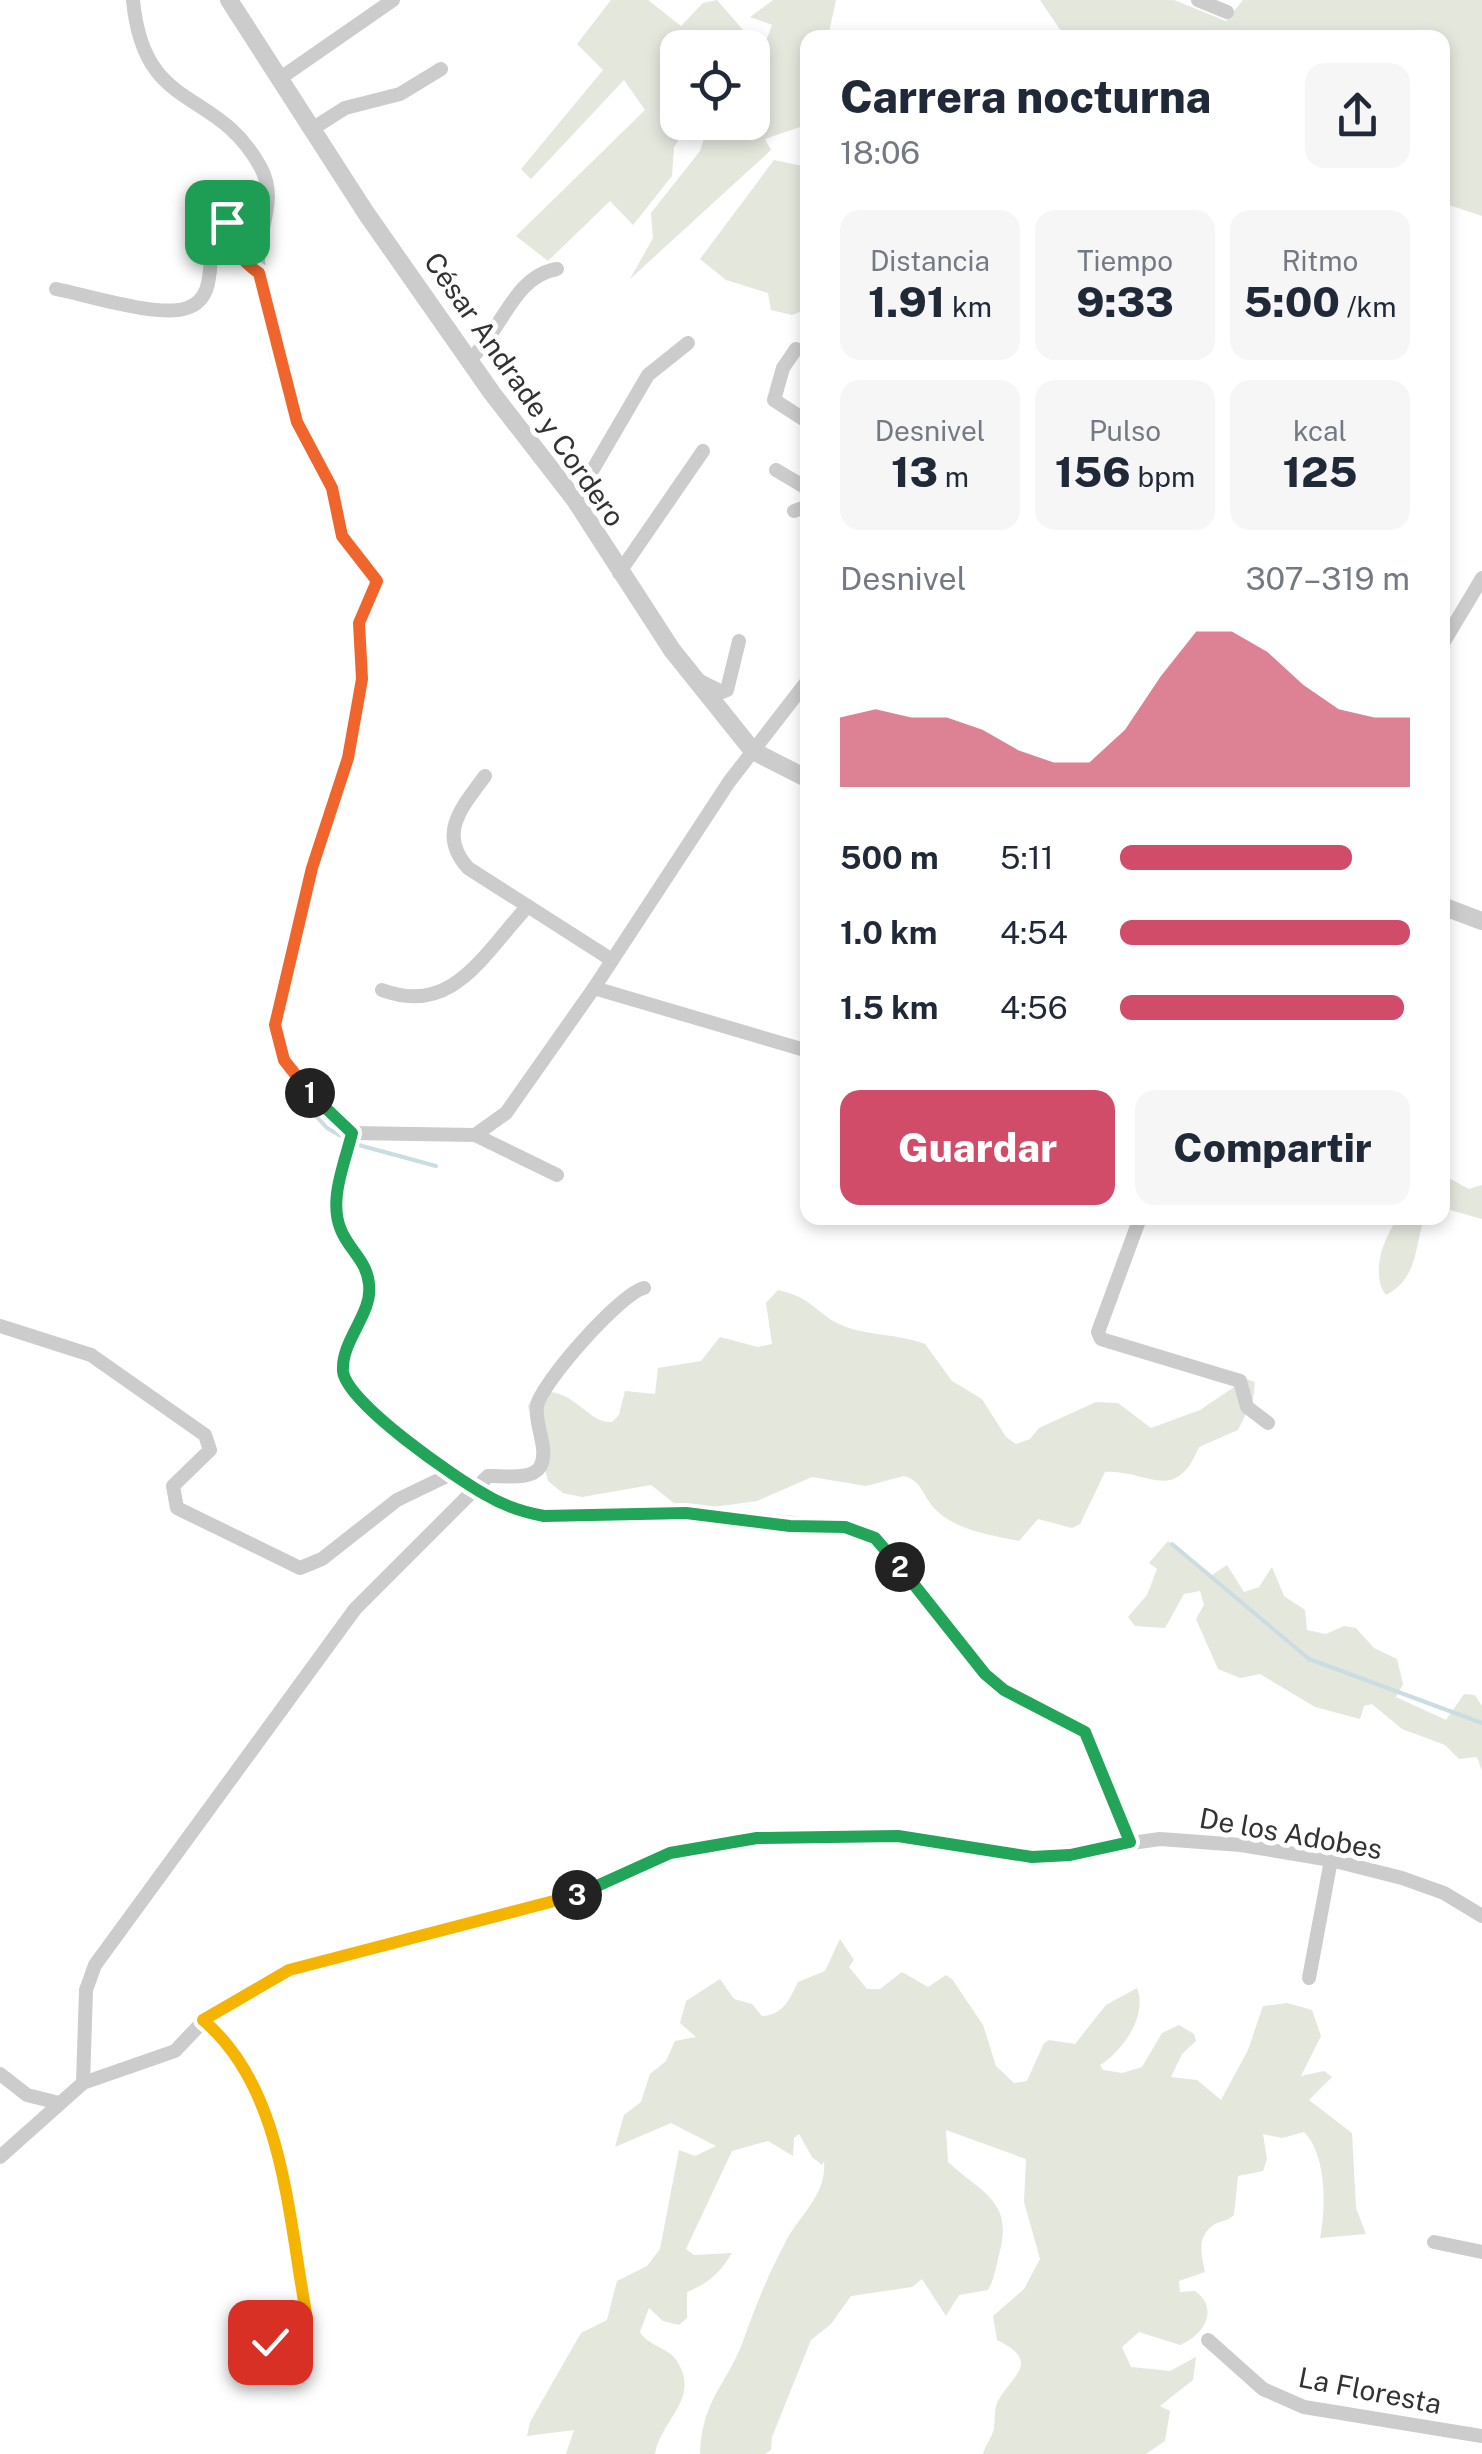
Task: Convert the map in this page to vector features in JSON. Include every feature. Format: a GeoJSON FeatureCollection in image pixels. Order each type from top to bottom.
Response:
{"type":"FeatureCollection","features":[{"type":"Feature","properties":{"kind":"street"},"geometry":{"type":"LineString","coordinates":[[133,0],[140,50],[150,68],[164,82],[216,116],[259,165],[269,199],[258,247],[259,273],[297,422],[332,488],[342,536],[377,581],[359,623],[362,679],[348,758],[312,868],[275,1025],[291,1070],[352,1136],[475,1136],[557,1174]]}},
{"type":"Feature","properties":{"kind":"street"},"geometry":{"type":"LineString","coordinates":[[282,78],[393,0]]}},
{"type":"Feature","properties":{"kind":"street"},"geometry":{"type":"LineString","coordinates":[[1198,0],[1227,12]]}},
{"type":"Feature","properties":{"kind":"street","name":"César Andrade y Cordero"},"geometry":{"type":"LineString","coordinates":[[233,2],[312,128],[469,360],[575,500],[619,573],[694,677],[753,752],[800,775]]}},
{"type":"Feature","properties":{"kind":"street"},"geometry":{"type":"LineString","coordinates":[[312,128],[345,108],[400,94],[441,70]]}},
{"type":"Feature","properties":{"kind":"street"},"geometry":{"type":"LineString","coordinates":[[56,289],[148,308],[190,308],[204,297],[217,234],[227,222],[234,228],[235,250],[242,262],[259,273]]}},
{"type":"Feature","properties":{"kind":"street"},"geometry":{"type":"LineString","coordinates":[[469,360],[486,345],[530,278],[557,268]]}},
{"type":"Feature","properties":{"kind":"street"},"geometry":{"type":"LineString","coordinates":[[575,500],[648,376],[688,343]]}},
{"type":"Feature","properties":{"kind":"street"},"geometry":{"type":"LineString","coordinates":[[796,349],[783,368],[774,400],[800,417]]}},
{"type":"Feature","properties":{"kind":"street"},"geometry":{"type":"LineString","coordinates":[[619,573],[703,450]]}},
{"type":"Feature","properties":{"kind":"street"},"geometry":{"type":"LineString","coordinates":[[776,470],[800,484]]}},
{"type":"Feature","properties":{"kind":"street"},"geometry":{"type":"LineString","coordinates":[[1450,632],[1482,578]]}},
{"type":"Feature","properties":{"kind":"street"},"geometry":{"type":"LineString","coordinates":[[694,677],[722,692],[727,690],[740,640]]}},
{"type":"Feature","properties":{"kind":"street"},"geometry":{"type":"LineString","coordinates":[[475,1136],[506,1113],[753,752],[800,690]]}},
{"type":"Feature","properties":{"kind":"street"},"geometry":{"type":"LineString","coordinates":[[486,776],[456,818],[451,833],[458,857],[612,960]]}},
{"type":"Feature","properties":{"kind":"street"},"geometry":{"type":"LineString","coordinates":[[382,990],[417,1000],[439,996],[455,985],[528,906]]}},
{"type":"Feature","properties":{"kind":"street"},"geometry":{"type":"LineString","coordinates":[[1450,909],[1482,921]]}},
{"type":"Feature","properties":{"kind":"street"},"geometry":{"type":"LineString","coordinates":[[594,988],[800,1049]]}},
{"type":"Feature","properties":{"kind":"street"},"geometry":{"type":"LineString","coordinates":[[352,1136],[337,1218],[342,1233],[364,1263],[370,1286],[345,1354],[343,1373],[361,1402],[476,1489],[521,1511],[544,1516],[686,1513],[859,1529],[888,1551],[985,1674],[1004,1690],[1085,1732],[1130,1842]]}},
{"type":"Feature","properties":{"kind":"street"},"geometry":{"type":"LineString","coordinates":[[1137,1225],[1098,1332],[1101,1339],[1240,1381],[1247,1407],[1268,1423]]}},
{"type":"Feature","properties":{"kind":"street"},"geometry":{"type":"LineString","coordinates":[[83,2084],[86,1990],[95,1965],[355,1609],[488,1476],[533,1474],[539,1468],[544,1456],[536,1413],[544,1386],[617,1302],[644,1288]]}},
{"type":"Feature","properties":{"kind":"street"},"geometry":{"type":"LineString","coordinates":[[0,1326],[92,1355],[206,1435],[210,1450],[173,1486],[177,1508],[300,1568],[322,1560],[397,1500],[453,1473]]}},
{"type":"Feature","properties":{"kind":"street","name":"De los Adobes"},"geometry":{"type":"LineString","coordinates":[[0,2157],[83,2084],[175,2051],[203,2020],[289,1970],[579,1894],[670,1853],[757,1838],[898,1836],[1032,1857],[1070,1855],[1160,1839],[1241,1845],[1331,1860],[1432,1888],[1482,1916]]}},
{"type":"Feature","properties":{"kind":"street"},"geometry":{"type":"LineString","coordinates":[[1309,1978],[1331,1860]]}},
{"type":"Feature","properties":{"kind":"street"},"geometry":{"type":"LineString","coordinates":[[203,2020],[231,2048],[254,2088],[270,2129],[279,2172],[307,2318],[301,2331],[270,2342]]}},
{"type":"Feature","properties":{"kind":"street"},"geometry":{"type":"LineString","coordinates":[[0,2074],[27,2095],[59,2103]]}},
{"type":"Feature","properties":{"kind":"street"},"geometry":{"type":"LineString","coordinates":[[1434,2242],[1482,2252]]}},
{"type":"Feature","properties":{"kind":"street","name":"La Floresta"},"geometry":{"type":"LineString","coordinates":[[1208,2340],[1263,2389],[1304,2407],[1482,2436]]}},
{"type":"Feature","properties":{"kind":"shaded area"},"geometry":{"type":"Polygon","coordinates":[[[611,0],[648,0],[681,26],[703,3],[717,0],[743,30],[660,30],[660,140],[679,140],[674,147],[672,176],[633,225],[610,201],[548,261],[516,236],[645,110],[624,80],[531,179],[521,169],[603,70],[577,44],[611,0]]]}},
{"type":"Feature","properties":{"kind":"shaded area"},"geometry":{"type":"Polygon","coordinates":[[[773,0],[836,0],[830,30],[800,30],[800,127],[770,137],[772,25],[750,17],[773,0]]]}},
{"type":"Feature","properties":{"kind":"shaded area"},"geometry":{"type":"Polygon","coordinates":[[[1040,0],[1174,0],[1226,21],[1243,0],[1482,0],[1482,216],[1450,205],[1450,30],[1060,30],[1040,0]]]}},
{"type":"Feature","properties":{"kind":"shaded area"},"geometry":{"type":"Polygon","coordinates":[[[704,140],[766,140],[771,150],[630,279],[653,238],[651,213],[700,151],[704,140]]]}},
{"type":"Feature","properties":{"kind":"shaded area"},"geometry":{"type":"Polygon","coordinates":[[[774,160],[800,166],[800,312],[792,315],[771,310],[768,293],[726,280],[700,259],[774,160]]]}},
{"type":"Feature","properties":{"kind":"shaded area"},"geometry":{"type":"Polygon","coordinates":[[[1450,1179],[1469,1189],[1482,1185],[1482,1219],[1450,1210],[1450,1179]]]}},
{"type":"Feature","properties":{"kind":"shaded area"},"geometry":{"type":"Polygon","coordinates":[[[1394,1225],[1422,1225],[1409,1272],[1386,1295],[1379,1269],[1394,1225]]]}},
{"type":"Feature","properties":{"kind":"shaded area"},"geometry":{"type":"Polygon","coordinates":[[[778,1290],[801,1298],[846,1327],[925,1344],[952,1381],[982,1399],[1006,1437],[1016,1444],[1030,1439],[1039,1428],[1096,1402],[1118,1403],[1151,1428],[1200,1410],[1246,1379],[1255,1382],[1253,1400],[1238,1430],[1199,1447],[1180,1475],[1158,1480],[1105,1472],[1080,1524],[1072,1528],[1038,1519],[1019,1541],[954,1523],[936,1510],[915,1482],[904,1476],[866,1486],[812,1477],[757,1501],[700,1509],[675,1504],[651,1485],[582,1497],[563,1493],[548,1481],[528,1406],[535,1392],[561,1395],[594,1417],[612,1422],[619,1415],[625,1391],[655,1394],[658,1368],[701,1361],[720,1337],[758,1347],[772,1344],[766,1303],[778,1290]]]}},
{"type":"Feature","properties":{"kind":"shaded area"},"geometry":{"type":"Polygon","coordinates":[[[1168,1541],[1212,1575],[1227,1565],[1244,1592],[1259,1587],[1272,1567],[1284,1596],[1305,1610],[1307,1630],[1326,1634],[1344,1626],[1356,1628],[1374,1648],[1397,1659],[1403,1684],[1396,1697],[1446,1720],[1464,1694],[1475,1695],[1482,1706],[1482,1771],[1477,1757],[1459,1759],[1445,1745],[1402,1729],[1372,1704],[1364,1706],[1360,1719],[1315,1707],[1260,1674],[1240,1678],[1218,1669],[1196,1619],[1204,1605],[1200,1591],[1184,1594],[1165,1628],[1135,1626],[1128,1617],[1147,1595],[1157,1569],[1149,1563],[1168,1541]]]}},
{"type":"Feature","properties":{"kind":"shaded area"},"geometry":{"type":"Polygon","coordinates":[[[840,1939],[854,1960],[849,1967],[867,1989],[880,1989],[902,1972],[928,1987],[946,1975],[952,1979],[983,2025],[996,2066],[1014,2083],[1027,2081],[1044,2043],[1049,2040],[1075,2044],[1106,2005],[1137,1988],[1140,1998],[1136,2021],[1125,2042],[1100,2065],[1103,2070],[1122,2073],[1142,2067],[1162,2033],[1179,2025],[1194,2034],[1196,2041],[1182,2054],[1171,2077],[1197,2080],[1221,2100],[1248,2050],[1263,2006],[1287,2003],[1312,2010],[1321,2036],[1301,2076],[1324,2071],[1332,2077],[1309,2100],[1352,2133],[1356,2208],[1366,2234],[1320,2238],[1323,2182],[1312,2142],[1304,2132],[1282,2138],[1263,2134],[1267,2159],[1263,2171],[1238,2176],[1234,2215],[1212,2226],[1204,2236],[1201,2248],[1205,2272],[1179,2281],[1180,2292],[1195,2291],[1207,2306],[1202,2328],[1180,2345],[1139,2332],[1122,2347],[1131,2367],[1170,2371],[1196,2357],[1193,2380],[1160,2406],[1170,2411],[1165,2441],[1146,2454],[983,2454],[993,2432],[996,2405],[1016,2377],[1021,2362],[1011,2348],[997,2340],[993,2316],[1024,2289],[1040,2259],[1024,2202],[1026,2159],[946,2130],[948,2162],[991,2199],[1002,2220],[1000,2251],[988,2290],[959,2295],[946,2316],[922,2279],[912,2287],[851,2296],[831,2324],[811,2340],[772,2437],[771,2450],[765,2454],[700,2454],[711,2403],[740,2350],[775,2264],[817,2194],[824,2173],[824,2161],[822,2165],[812,2157],[799,2134],[794,2138],[793,2156],[768,2141],[732,2151],[686,2249],[694,2255],[732,2253],[728,2260],[708,2281],[687,2292],[687,2318],[679,2325],[663,2321],[649,2308],[640,2332],[673,2356],[685,2387],[655,2454],[566,2454],[574,2430],[527,2436],[530,2422],[581,2333],[607,2320],[617,2281],[647,2266],[660,2249],[679,2150],[695,2156],[716,2146],[671,2123],[615,2147],[624,2115],[641,2102],[650,2074],[666,2061],[675,2041],[696,2037],[680,2023],[686,2001],[720,1979],[734,1999],[752,2004],[762,2016],[775,2013],[798,1982],[825,1971],[840,1939]]]}},
{"type":"Feature","properties":{"kind":"waterway"},"geometry":{"type":"LineString","coordinates":[[295,1093],[327,1128],[346,1139]]}},
{"type":"Feature","properties":{"kind":"waterway"},"geometry":{"type":"LineString","coordinates":[[355,1144],[436,1166]]}},
{"type":"Feature","properties":{"kind":"waterway"},"geometry":{"type":"LineString","coordinates":[[1172,1544],[1309,1659],[1482,1723]]}},
{"type":"Feature","properties":{"kind":"route"},"geometry":{"type":"LineString","coordinates":[[227,222],[234,228],[235,250],[242,262],[259,273],[297,422],[332,488],[342,536],[367,562],[377,581],[373,598],[359,623],[362,679],[348,758],[334,812],[312,868],[275,1025],[284,1060],[299,1081],[352,1133],[336,1199],[337,1218],[342,1233],[364,1263],[370,1286],[345,1354],[343,1373],[348,1385],[361,1402],[446,1468],[488,1496],[521,1511],[544,1516],[686,1513],[790,1526],[845,1527],[875,1538],[985,1674],[1004,1690],[1085,1732],[1130,1842],[1070,1855],[1032,1857],[898,1836],[757,1838],[670,1853],[579,1894],[289,1970],[250,1989],[203,2020],[231,2048],[254,2088],[265,2112],[279,2172],[307,2318],[301,2331],[270,2342]]}}]}
